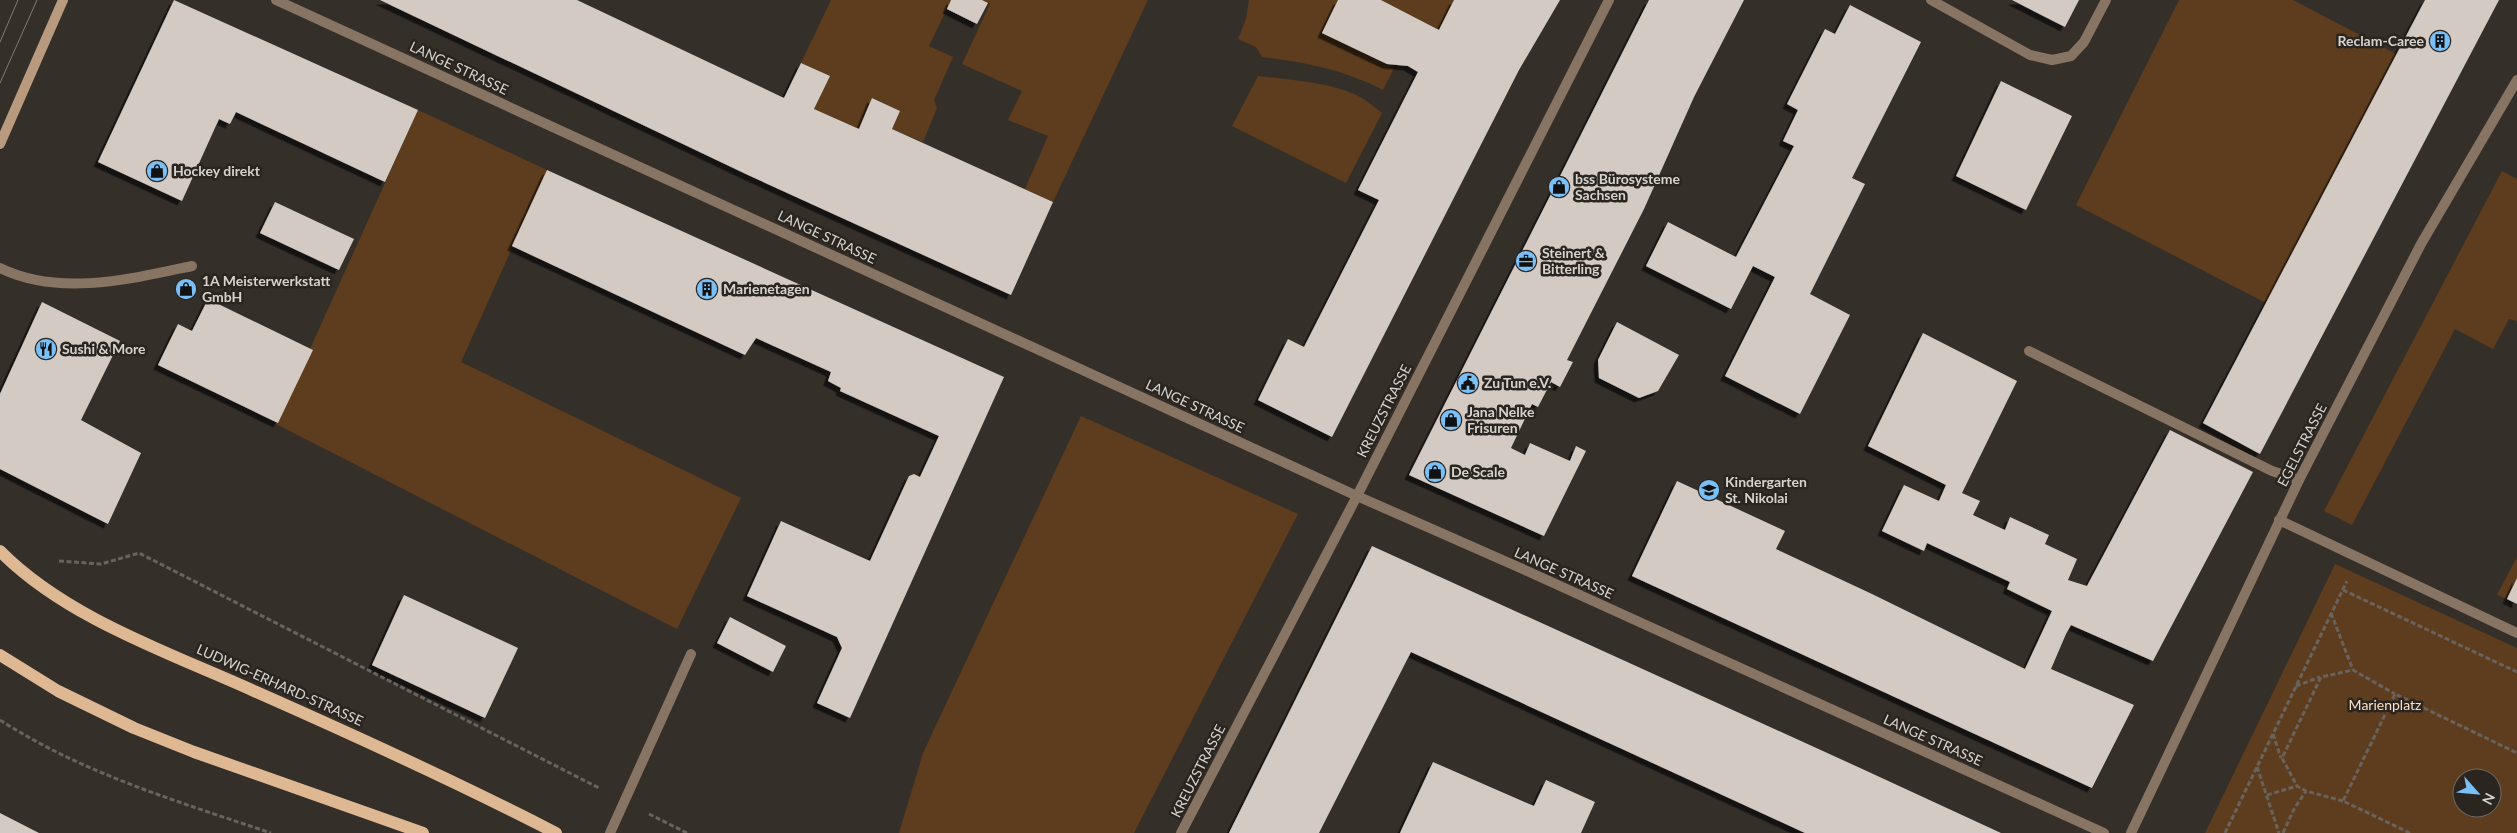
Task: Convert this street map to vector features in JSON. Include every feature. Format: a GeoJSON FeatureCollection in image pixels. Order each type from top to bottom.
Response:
{"type":"FeatureCollection","features":[{"type":"Feature","properties":{"kind":"main road"},"geometry":{"type":"LineString","coordinates":[[0,144],[63,0]]}},
{"type":"Feature","properties":{"kind":"main road","name":"LUDWIG-ERHARD-STRASSE"},"geometry":{"type":"LineString","coordinates":[[4,555],[56,596],[120,630],[434,772],[556,833]]}},
{"type":"Feature","properties":{"kind":"main road"},"geometry":{"type":"LineString","coordinates":[[0,655],[58,691],[134,728],[194,752],[423,833]]}},
{"type":"Feature","properties":{"kind":"street","name":"LANGE STRASSE"},"geometry":{"type":"LineString","coordinates":[[276,0],[1357,496],[1516,566],[2104,833]]}},
{"type":"Feature","properties":{"kind":"street","name":"KREUZSTRASSE"},"geometry":{"type":"LineString","coordinates":[[1181,833],[1357,496],[1609,0]]}},
{"type":"Feature","properties":{"kind":"street"},"geometry":{"type":"LineString","coordinates":[[1931,0],[2030,55],[2052,60],[2071,56],[2084,42],[2106,0]]}},
{"type":"Feature","properties":{"kind":"street","name":"EGELSTRASSE"},"geometry":{"type":"LineString","coordinates":[[2131,833],[2299,480],[2421,244],[2517,80]]}},
{"type":"Feature","properties":{"kind":"street"},"geometry":{"type":"LineString","coordinates":[[0,268],[48,282],[90,283],[145,276],[192,266]]}},
{"type":"Feature","properties":{"kind":"street"},"geometry":{"type":"LineString","coordinates":[[2029,350],[2272,471],[2299,480]]}},
{"type":"Feature","properties":{"kind":"street"},"geometry":{"type":"LineString","coordinates":[[2279,520],[2517,633]]}},
{"type":"Feature","properties":{"kind":"street"},"geometry":{"type":"LineString","coordinates":[[610,833],[626,802],[691,654]]}},
{"type":"Feature","properties":{"kind":"path"},"geometry":{"type":"LineString","coordinates":[[4,555],[101,564],[138,553],[687,833]]}},
{"type":"Feature","properties":{"kind":"path"},"geometry":{"type":"LineString","coordinates":[[2225,833],[2346,582]]}},
{"type":"Feature","properties":{"kind":"path"},"geometry":{"type":"LineString","coordinates":[[2343,590],[2517,672]]}},
{"type":"Feature","properties":{"kind":"path"},"geometry":{"type":"LineString","coordinates":[[2331,613],[2353,670],[2395,694],[2517,753]]}},
{"type":"Feature","properties":{"kind":"path"},"geometry":{"type":"LineString","coordinates":[[2296,686],[2321,677],[2353,670]]}},
{"type":"Feature","properties":{"kind":"path"},"geometry":{"type":"LineString","coordinates":[[2282,758],[2321,677]]}},
{"type":"Feature","properties":{"kind":"path"},"geometry":{"type":"LineString","coordinates":[[2343,801],[2395,694]]}},
{"type":"Feature","properties":{"kind":"path"},"geometry":{"type":"LineString","coordinates":[[0,720],[29,738],[112,777],[271,833]]}},
{"type":"Feature","properties":{"kind":"path"},"geometry":{"type":"LineString","coordinates":[[2273,734],[2282,758],[2297,786],[2306,791],[2343,801],[2410,833]]}},
{"type":"Feature","properties":{"kind":"path"},"geometry":{"type":"LineString","coordinates":[[2257,766],[2279,833]]}},
{"type":"Feature","properties":{"kind":"path"},"geometry":{"type":"LineString","coordinates":[[2267,795],[2297,786]]}},
{"type":"Feature","properties":{"kind":"path"},"geometry":{"type":"LineString","coordinates":[[2283,833],[2294,809],[2306,791]]}},
{"type":"Feature","properties":{"kind":"green space"},"geometry":{"type":"Polygon","coordinates":[[[831,0],[951,0],[929,46],[953,57],[934,100],[937,108],[923,142],[892,129],[900,111],[873,98],[859,129],[814,109],[829,76],[801,63],[831,0]]]}},
{"type":"Feature","properties":{"kind":"green space"},"geometry":{"type":"Polygon","coordinates":[[[982,0],[1148,0],[1053,202],[1025,189],[1048,136],[1008,120],[1022,91],[962,64],[990,4],[982,0]]]}},
{"type":"Feature","properties":{"kind":"green space"},"geometry":{"type":"Polygon","coordinates":[[[1249,0],[1338,0],[1323,33],[1394,68],[1383,90],[1339,72],[1262,57],[1256,47],[1238,39],[1246,19],[1249,0]]]}},
{"type":"Feature","properties":{"kind":"green space"},"geometry":{"type":"Polygon","coordinates":[[[1381,0],[1454,0],[1439,30],[1381,0]]]}},
{"type":"Feature","properties":{"kind":"green space"},"geometry":{"type":"Polygon","coordinates":[[[2179,0],[2293,0],[2396,54],[2266,303],[2076,205],[2179,0]]]}},
{"type":"Feature","properties":{"kind":"green space"},"geometry":{"type":"Polygon","coordinates":[[[1258,76],[1310,82],[1338,88],[1363,99],[1382,113],[1346,183],[1232,126],[1258,76]]]}},
{"type":"Feature","properties":{"kind":"green space"},"geometry":{"type":"Polygon","coordinates":[[[418,110],[547,170],[461,362],[741,498],[677,629],[276,424],[418,110]]]}},
{"type":"Feature","properties":{"kind":"green space"},"geometry":{"type":"Polygon","coordinates":[[[2502,171],[2517,179],[2517,321],[2509,319],[2493,349],[2455,329],[2352,525],[2324,511],[2502,171]]]}},
{"type":"Feature","properties":{"kind":"green space"},"geometry":{"type":"Polygon","coordinates":[[[1081,416],[1298,514],[1134,833],[899,833],[923,753],[1081,416]]]}},
{"type":"Feature","properties":{"kind":"green space"},"geometry":{"type":"Polygon","coordinates":[[[2517,557],[2517,578],[2507,599],[2497,595],[2517,557]]]}},
{"type":"Feature","properties":{"kind":"green space","name":"Marienplatz"},"geometry":{"type":"Polygon","coordinates":[[[2335,564],[2517,648],[2517,833],[2205,833],[2335,564]]]}},
{"type":"Feature","properties":{"kind":"building"},"geometry":{"type":"Polygon","coordinates":[[[174,0],[418,110],[385,182],[236,112],[230,124],[219,119],[182,201],[98,162],[174,0]]]}},
{"type":"Feature","properties":{"kind":"building"},"geometry":{"type":"Polygon","coordinates":[[[380,0],[577,0],[784,98],[801,63],[830,76],[814,109],[859,129],[872,98],[900,111],[892,129],[1053,202],[1011,295],[748,175],[380,0]]]}},
{"type":"Feature","properties":{"kind":"building"},"geometry":{"type":"Polygon","coordinates":[[[951,0],[982,0],[988,3],[977,24],[947,9],[951,0]]]}},
{"type":"Feature","properties":{"kind":"building"},"geometry":{"type":"Polygon","coordinates":[[[1338,0],[1381,0],[1439,30],[1454,0],[1560,0],[1519,70],[1332,437],[1258,400],[1288,339],[1304,347],[1379,200],[1358,190],[1418,72],[1408,66],[1387,64],[1322,33],[1338,0]]]}},
{"type":"Feature","properties":{"kind":"building"},"geometry":{"type":"Polygon","coordinates":[[[1649,0],[1744,0],[1694,97],[1644,209],[1567,360],[1573,362],[1560,387],[1551,382],[1538,407],[1532,404],[1511,448],[1525,455],[1530,443],[1570,461],[1576,446],[1586,451],[1544,536],[1409,475],[1649,0]]]}},
{"type":"Feature","properties":{"kind":"building"},"geometry":{"type":"Polygon","coordinates":[[[2012,0],[2079,0],[2065,27],[2012,0]]]}},
{"type":"Feature","properties":{"kind":"building"},"geometry":{"type":"Polygon","coordinates":[[[2425,0],[2499,0],[2260,454],[2203,423],[2425,0]]]}},
{"type":"Feature","properties":{"kind":"building"},"geometry":{"type":"Polygon","coordinates":[[[1850,5],[1921,42],[1852,178],[1865,184],[1810,294],[1850,315],[1800,414],[1725,376],[1775,277],[1753,266],[1731,309],[1646,266],[1668,222],[1736,257],[1794,146],[1783,141],[1798,110],[1787,104],[1825,29],[1835,34],[1850,5]]]}},
{"type":"Feature","properties":{"kind":"building"},"geometry":{"type":"Polygon","coordinates":[[[2001,81],[2072,116],[2026,210],[1956,176],[2001,81]]]}},
{"type":"Feature","properties":{"kind":"building"},"geometry":{"type":"Polygon","coordinates":[[[547,170],[1004,377],[850,718],[817,703],[842,648],[837,637],[747,596],[781,521],[870,561],[909,476],[914,474],[920,477],[939,436],[840,391],[841,388],[828,381],[831,372],[756,338],[745,355],[512,246],[547,170]]]}},
{"type":"Feature","properties":{"kind":"building"},"geometry":{"type":"Polygon","coordinates":[[[275,202],[354,239],[339,270],[260,233],[275,202]]]}},
{"type":"Feature","properties":{"kind":"building"},"geometry":{"type":"Polygon","coordinates":[[[208,299],[313,350],[278,423],[158,365],[178,324],[192,331],[208,299]]]}},
{"type":"Feature","properties":{"kind":"building"},"geometry":{"type":"Polygon","coordinates":[[[42,302],[120,341],[81,420],[141,453],[108,524],[0,469],[0,394],[42,302]]]}},
{"type":"Feature","properties":{"kind":"building"},"geometry":{"type":"Polygon","coordinates":[[[1617,322],[1679,355],[1658,391],[1639,398],[1599,378],[1598,360],[1617,322]]]}},
{"type":"Feature","properties":{"kind":"building"},"geometry":{"type":"Polygon","coordinates":[[[1923,333],[2017,381],[1962,493],[1980,501],[1973,515],[2005,530],[2010,517],[2049,535],[2045,544],[2077,559],[2068,580],[2087,586],[2170,430],[2253,472],[2153,661],[2071,625],[2066,634],[2051,669],[2134,705],[2092,788],[1632,576],[1677,481],[1785,531],[1776,549],[2025,669],[2052,611],[2007,589],[2010,582],[1927,543],[1924,551],[1882,531],[1904,485],[1939,501],[1946,485],[1868,446],[1923,333]]]}},
{"type":"Feature","properties":{"kind":"building"},"geometry":{"type":"Polygon","coordinates":[[[1372,546],[2001,833],[1805,833],[1411,652],[1319,833],[1229,833],[1372,546]]]}},
{"type":"Feature","properties":{"kind":"building"},"geometry":{"type":"Polygon","coordinates":[[[2517,578],[2517,604],[2507,599],[2517,578]]]}},
{"type":"Feature","properties":{"kind":"building"},"geometry":{"type":"Polygon","coordinates":[[[404,595],[518,648],[485,718],[372,665],[404,595]]]}},
{"type":"Feature","properties":{"kind":"building"},"geometry":{"type":"Polygon","coordinates":[[[730,617],[786,646],[773,672],[717,643],[730,617]]]}},
{"type":"Feature","properties":{"kind":"building"},"geometry":{"type":"Polygon","coordinates":[[[1433,762],[1534,806],[1546,780],[1595,802],[1581,833],[1400,833],[1433,762]]]}},
{"type":"Feature","properties":{"kind":"building"},"geometry":{"type":"Polygon","coordinates":[[[0,813],[39,833],[0,833],[0,813]]]}},
{"type":"Feature","properties":{"kind":"tram line"},"geometry":{"type":"LineString","coordinates":[[0,42],[18,0]]}},
{"type":"Feature","properties":{"kind":"tram line"},"geometry":{"type":"LineString","coordinates":[[0,83],[37,0]]}},
{"type":"Feature","properties":{"kind":"place","name":"Reclam-Caree"},"geometry":{"type":"Point","coordinates":[2440,41]}},
{"type":"Feature","properties":{"kind":"place","name":"Hockey direkt"},"geometry":{"type":"Point","coordinates":[157,171]}},
{"type":"Feature","properties":{"kind":"place","name":"bss Bürosysteme Sachsen"},"geometry":{"type":"Point","coordinates":[1559,187]}},
{"type":"Feature","properties":{"kind":"place","name":"Steinert & Bitterling"},"geometry":{"type":"Point","coordinates":[1526,261]}},
{"type":"Feature","properties":{"kind":"place","name":"1A Meisterwerkstatt GmbH"},"geometry":{"type":"Point","coordinates":[186,289]}},
{"type":"Feature","properties":{"kind":"place","name":"Marienetagen"},"geometry":{"type":"Point","coordinates":[707,289]}},
{"type":"Feature","properties":{"kind":"place","name":"Sushi & More"},"geometry":{"type":"Point","coordinates":[46,349]}},
{"type":"Feature","properties":{"kind":"place","name":"Zu Tun e.V."},"geometry":{"type":"Point","coordinates":[1468,383]}},
{"type":"Feature","properties":{"kind":"place","name":"Jana Nelke Frisuren"},"geometry":{"type":"Point","coordinates":[1451,420]}},
{"type":"Feature","properties":{"kind":"place","name":"De Scale"},"geometry":{"type":"Point","coordinates":[1435,472]}},
{"type":"Feature","properties":{"kind":"place","name":"Kindergarten St. Nikolai"},"geometry":{"type":"Point","coordinates":[1709,490]}}]}
